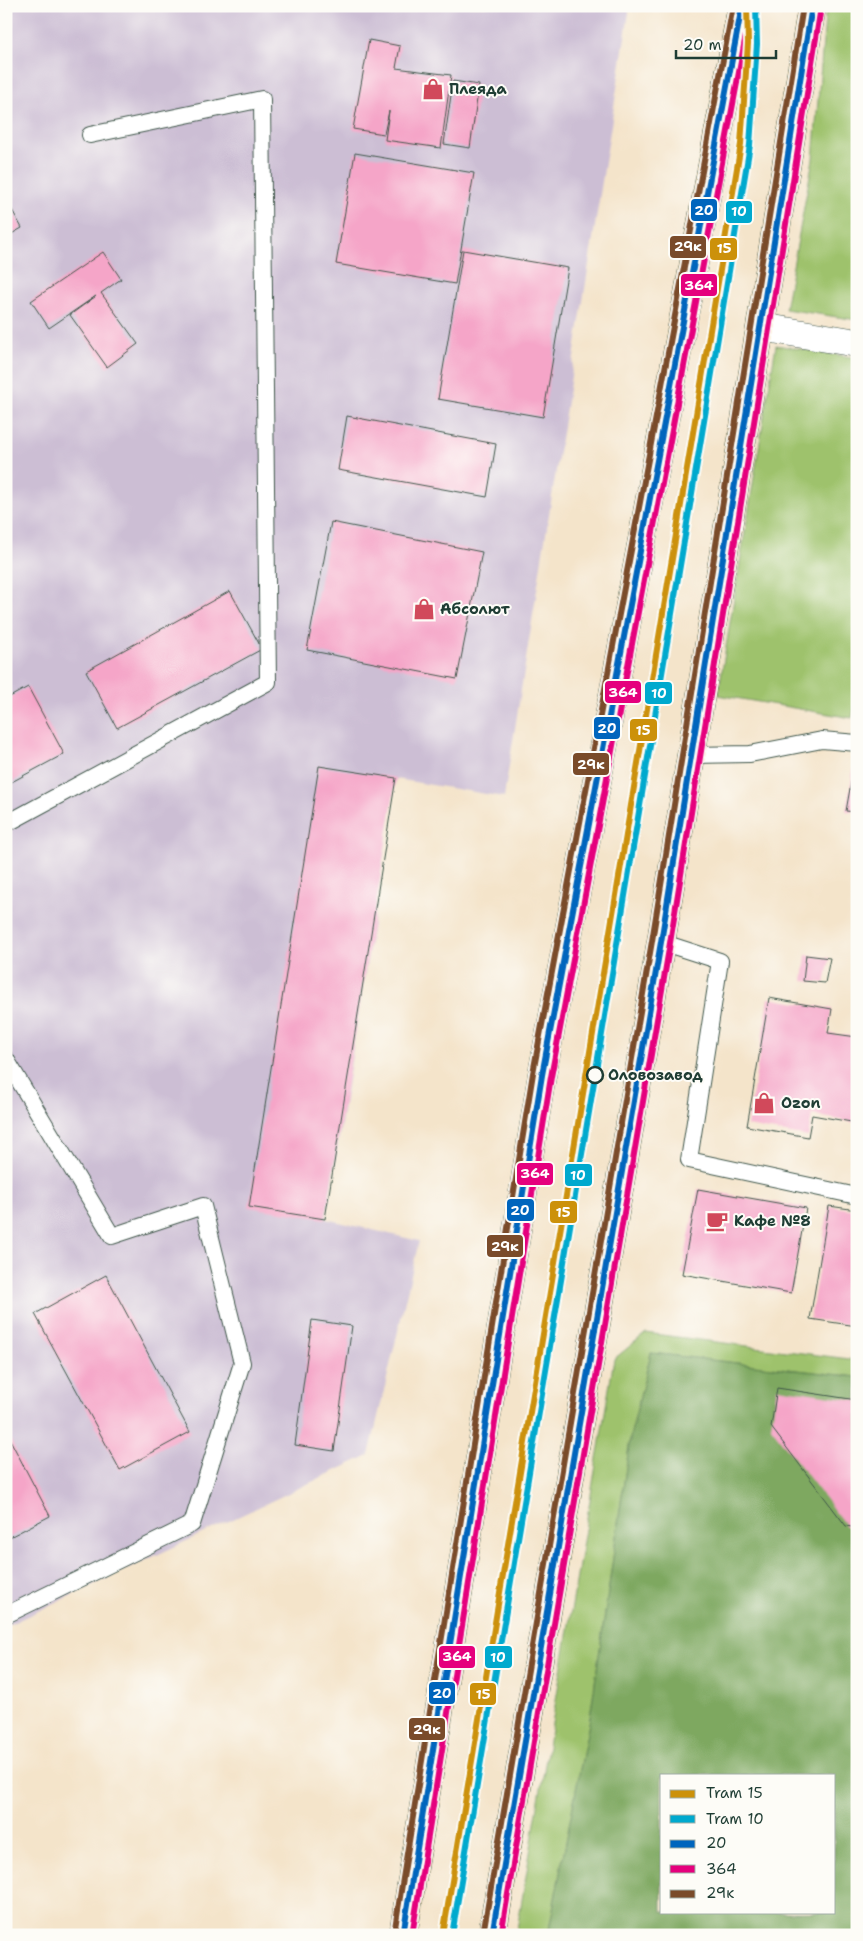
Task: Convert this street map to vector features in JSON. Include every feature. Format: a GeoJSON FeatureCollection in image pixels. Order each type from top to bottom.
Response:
{"type":"FeatureCollection","features":[{"type":"Feature","properties":{"kind":"main road"},"geometry":{"type":"LineString","coordinates":[[403,1935],[542,1075],[742,6]]}},
{"type":"Feature","properties":{"kind":"main road"},"geometry":{"type":"LineString","coordinates":[[492,1935],[661,942],[812,6]]}},
{"type":"Feature","properties":{"kind":"street"},"geometry":{"type":"LineString","coordinates":[[760,327],[857,342]]}},
{"type":"Feature","properties":{"kind":"lane"},"geometry":{"type":"LineString","coordinates":[[6,824],[268,682],[262,99],[90,135]]}},
{"type":"Feature","properties":{"kind":"lane"},"geometry":{"type":"LineString","coordinates":[[692,755],[750,754],[822,740],[857,743]]}},
{"type":"Feature","properties":{"kind":"lane"},"geometry":{"type":"LineString","coordinates":[[661,942],[720,961],[689,1160],[857,1196]]}},
{"type":"Feature","properties":{"kind":"lane"},"geometry":{"type":"LineString","coordinates":[[6,1059],[112,1236],[203,1206],[242,1363],[192,1524],[6,1615]]}},
{"type":"Feature","properties":{"kind":"shaded area"},"geometry":{"type":"Polygon","coordinates":[[[6,6],[630,6],[504,797],[396,779],[326,1219],[419,1241],[369,1455],[6,1626],[6,6]]]}},
{"type":"Feature","properties":{"kind":"green space"},"geometry":{"type":"Polygon","coordinates":[[[826,6],[857,6],[857,320],[785,309],[813,159],[826,6]]]}},
{"type":"Feature","properties":{"kind":"green space"},"geometry":{"type":"Polygon","coordinates":[[[776,345],[857,358],[857,698],[852,718],[718,695],[776,345]]]}},
{"type":"Feature","properties":{"kind":"green space"},"geometry":{"type":"Polygon","coordinates":[[[646,1333],[857,1360],[857,1377],[651,1353],[631,1433],[590,1718],[548,1935],[516,1935],[614,1359],[646,1333]]]}},
{"type":"Feature","properties":{"kind":"green space"},"geometry":{"type":"Polygon","coordinates":[[[651,1353],[857,1377],[857,1935],[548,1935],[590,1718],[631,1433],[651,1353]]]}},
{"type":"Feature","properties":{"kind":"building"},"geometry":{"type":"Polygon","coordinates":[[[369,40],[400,46],[396,68],[451,75],[441,148],[385,140],[389,111],[384,134],[353,129],[369,40]]]}},
{"type":"Feature","properties":{"kind":"building"},"geometry":{"type":"Polygon","coordinates":[[[453,81],[479,85],[470,148],[444,144],[453,81]]]}},
{"type":"Feature","properties":{"kind":"building"},"geometry":{"type":"Polygon","coordinates":[[[355,153],[474,173],[455,284],[336,264],[355,153]]]}},
{"type":"Feature","properties":{"kind":"building"},"geometry":{"type":"Polygon","coordinates":[[[6,199],[22,228],[6,237],[6,199]]]}},
{"type":"Feature","properties":{"kind":"building"},"geometry":{"type":"Polygon","coordinates":[[[463,250],[568,268],[543,417],[438,399],[463,250]]]}},
{"type":"Feature","properties":{"kind":"building"},"geometry":{"type":"Polygon","coordinates":[[[103,252],[121,279],[101,293],[138,344],[107,367],[70,315],[96,296],[49,328],[31,301],[103,252]]]}},
{"type":"Feature","properties":{"kind":"building"},"geometry":{"type":"Polygon","coordinates":[[[347,416],[496,444],[487,497],[338,470],[347,416]]]}},
{"type":"Feature","properties":{"kind":"building"},"geometry":{"type":"Polygon","coordinates":[[[331,522],[482,552],[457,679],[307,650],[331,522]]]}},
{"type":"Feature","properties":{"kind":"building"},"geometry":{"type":"Polygon","coordinates":[[[230,591],[262,649],[117,728],[86,671],[230,591]]]}},
{"type":"Feature","properties":{"kind":"building"},"geometry":{"type":"Polygon","coordinates":[[[28,687],[64,754],[6,785],[6,699],[28,687]]]}},
{"type":"Feature","properties":{"kind":"building"},"geometry":{"type":"Polygon","coordinates":[[[857,756],[857,812],[846,811],[857,756]]]}},
{"type":"Feature","properties":{"kind":"building"},"geometry":{"type":"Polygon","coordinates":[[[319,766],[396,778],[325,1219],[249,1207],[319,766]]]}},
{"type":"Feature","properties":{"kind":"building"},"geometry":{"type":"Polygon","coordinates":[[[806,955],[830,958],[825,983],[803,981],[806,955]]]}},
{"type":"Feature","properties":{"kind":"building"},"geometry":{"type":"Polygon","coordinates":[[[769,998],[832,1009],[828,1033],[857,1037],[857,1123],[812,1115],[808,1137],[747,1126],[769,998]]]}},
{"type":"Feature","properties":{"kind":"building"},"geometry":{"type":"Polygon","coordinates":[[[698,1189],[806,1208],[791,1293],[682,1274],[698,1189]]]}},
{"type":"Feature","properties":{"kind":"building"},"geometry":{"type":"Polygon","coordinates":[[[829,1206],[857,1210],[857,1326],[810,1319],[829,1206]]]}},
{"type":"Feature","properties":{"kind":"building"},"geometry":{"type":"Polygon","coordinates":[[[106,1275],[190,1432],[120,1470],[35,1314],[106,1275]]]}},
{"type":"Feature","properties":{"kind":"building"},"geometry":{"type":"Polygon","coordinates":[[[312,1320],[352,1326],[334,1451],[295,1445],[312,1320]]]}},
{"type":"Feature","properties":{"kind":"building"},"geometry":{"type":"Polygon","coordinates":[[[777,1388],[857,1400],[857,1528],[846,1526],[771,1427],[777,1388]]]}},
{"type":"Feature","properties":{"kind":"building"},"geometry":{"type":"Polygon","coordinates":[[[6,1432],[50,1516],[6,1539],[6,1432]]]}},
{"type":"Feature","properties":{"kind":"tram line","name":"15"},"geometry":{"type":"LineString","coordinates":[[443,1935],[741,144],[748,43],[747,6]]}},
{"type":"Feature","properties":{"kind":"tram line","name":"10"},"geometry":{"type":"LineString","coordinates":[[452,1935],[750,145],[757,44],[756,6]]}},
{"type":"Feature","properties":{"kind":"transit line","name":"29к"},"geometry":{"type":"LineString","coordinates":[[394,1934],[533,1073],[733,6]]}},
{"type":"Feature","properties":{"kind":"transit line","name":"20"},"geometry":{"type":"LineString","coordinates":[[403,1935],[542,1075],[742,6]]}},
{"type":"Feature","properties":{"kind":"transit line","name":"29к"},"geometry":{"type":"LineString","coordinates":[[483,1934],[652,941],[803,6]]}},
{"type":"Feature","properties":{"kind":"transit line","name":"20"},"geometry":{"type":"LineString","coordinates":[[492,1935],[661,942],[812,6]]}},
{"type":"Feature","properties":{"kind":"transit line","name":"364"},"geometry":{"type":"LineString","coordinates":[[501,1935],[670,943],[821,7]]}},
{"type":"Feature","properties":{"kind":"transit line","name":"364"},"geometry":{"type":"LineString","coordinates":[[412,1935],[551,1077],[751,8]]}},
{"type":"Feature","properties":{"kind":"place","name":"Плеяда"},"geometry":{"type":"Point","coordinates":[433,89]}},
{"type":"Feature","properties":{"kind":"place","name":"Абсолют"},"geometry":{"type":"Point","coordinates":[424,609]}},
{"type":"Feature","properties":{"kind":"place","name":"Оловозавод"},"geometry":{"type":"Point","coordinates":[595,1075]}},
{"type":"Feature","properties":{"kind":"place","name":"Ozon"},"geometry":{"type":"Point","coordinates":[764,1103]}},
{"type":"Feature","properties":{"kind":"place","name":"Кафе №8"},"geometry":{"type":"Point","coordinates":[717,1221]}}]}
